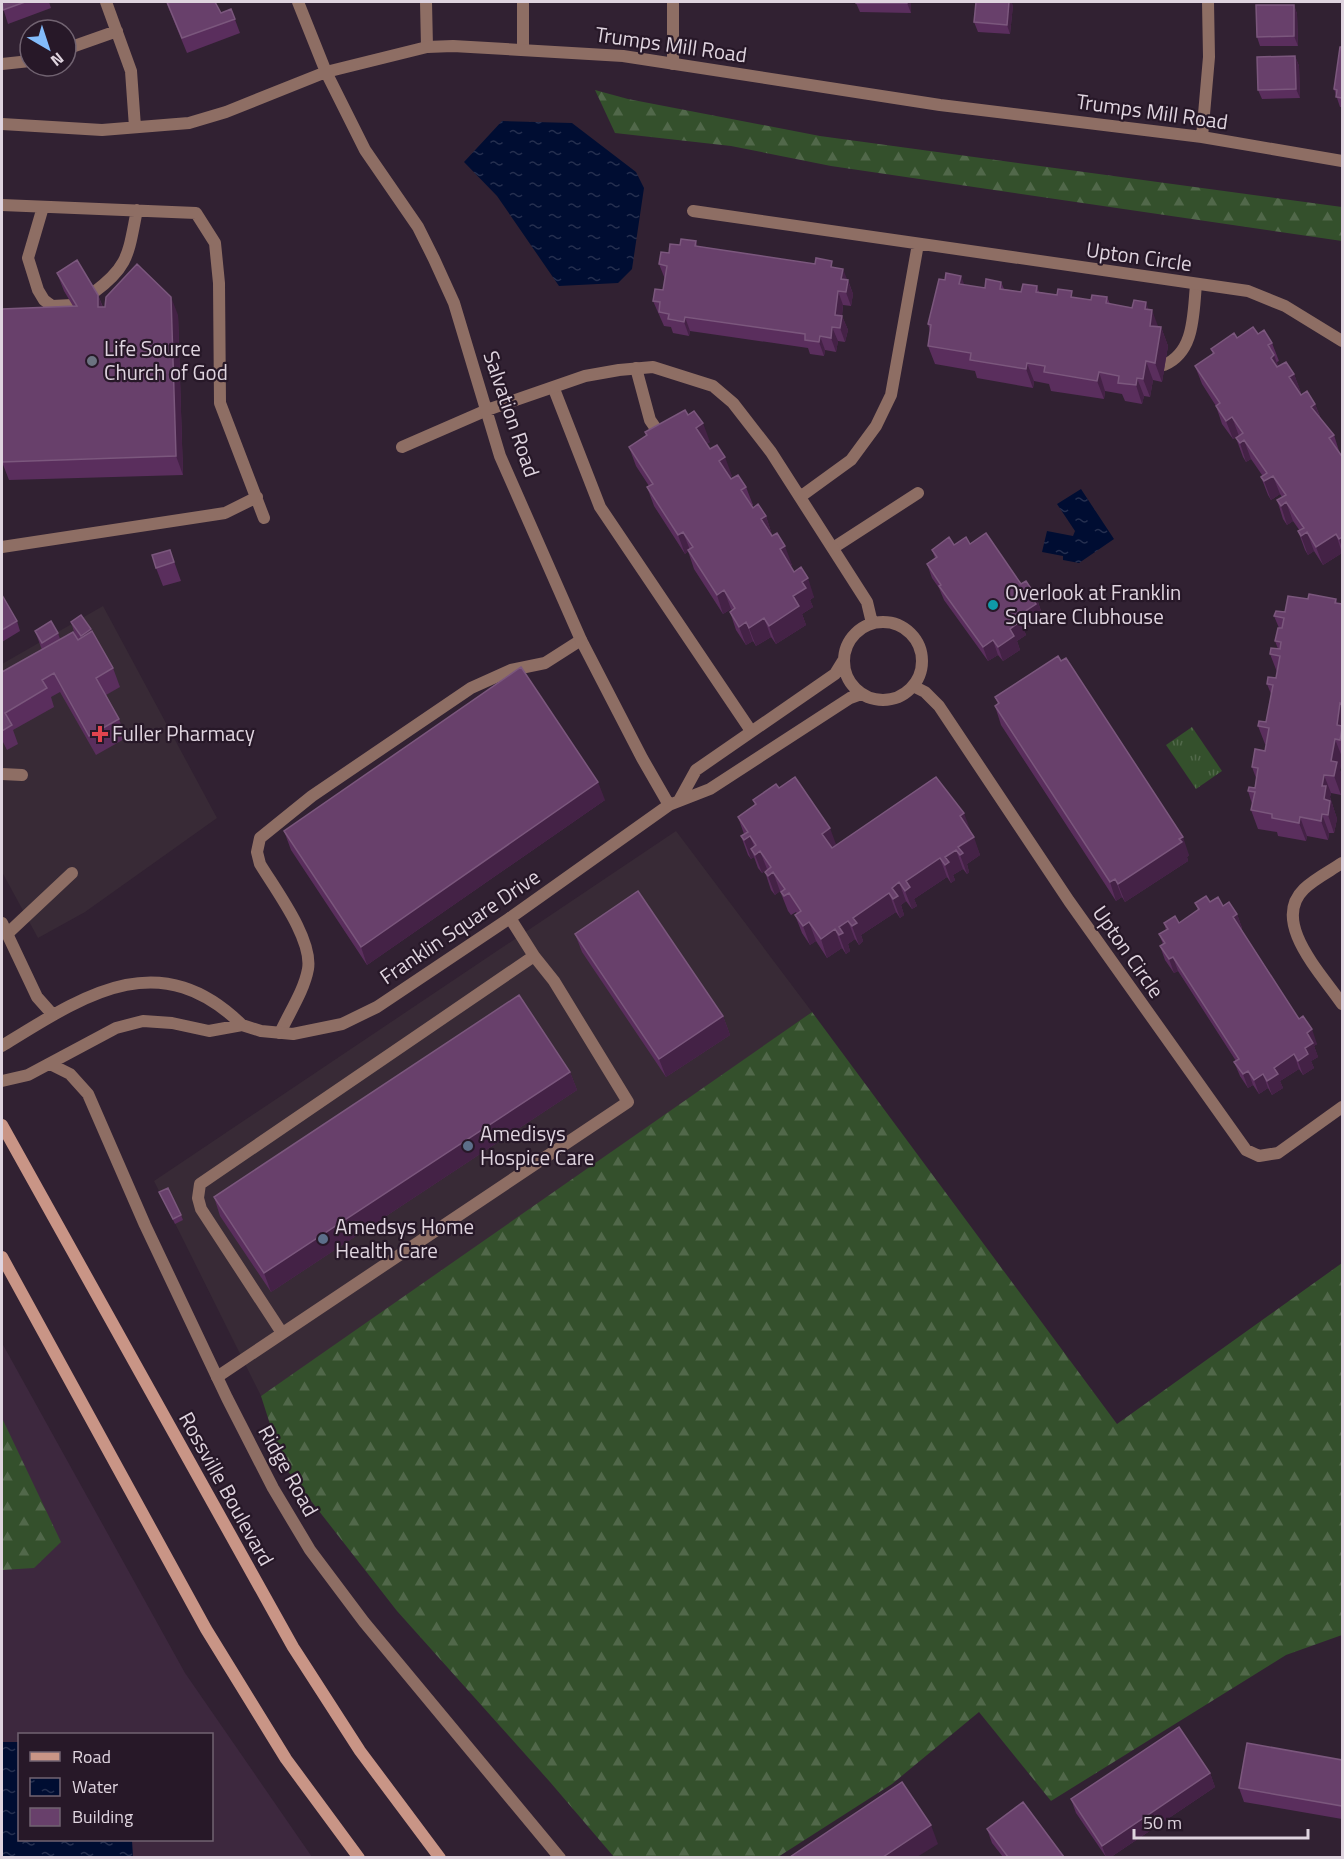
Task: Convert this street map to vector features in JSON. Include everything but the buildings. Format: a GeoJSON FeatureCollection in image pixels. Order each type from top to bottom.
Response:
{"type":"FeatureCollection","features":[{"type":"Feature","properties":{"kind":"main road","name":"Rossville Boulevard"},"geometry":{"type":"LineString","coordinates":[[2,1125],[275,1617],[360,1751],[440,1857]]}},
{"type":"Feature","properties":{"kind":"main road"},"geometry":{"type":"LineString","coordinates":[[2,1257],[206,1629],[286,1759],[359,1857]]}},
{"type":"Feature","properties":{"kind":"street"},"geometry":{"type":"LineString","coordinates":[[106,2],[131,71],[135,127]]}},
{"type":"Feature","properties":{"kind":"street","name":"Salvation Road"},"geometry":{"type":"LineString","coordinates":[[298,2],[326,72],[365,150],[418,227],[454,303],[500,456],[581,640],[642,758],[675,802]]}},
{"type":"Feature","properties":{"kind":"street"},"geometry":{"type":"LineString","coordinates":[[426,2],[427,47]]}},
{"type":"Feature","properties":{"kind":"street"},"geometry":{"type":"LineString","coordinates":[[523,2],[523,50]]}},
{"type":"Feature","properties":{"kind":"street"},"geometry":{"type":"LineString","coordinates":[[673,2],[673,64]]}},
{"type":"Feature","properties":{"kind":"street"},"geometry":{"type":"LineString","coordinates":[[1202,137],[1209,57],[1208,2]]}},
{"type":"Feature","properties":{"kind":"street"},"geometry":{"type":"LineString","coordinates":[[78,45],[117,31]]}},
{"type":"Feature","properties":{"kind":"street","name":"Trumps Mill Road"},"geometry":{"type":"LineString","coordinates":[[2,124],[102,130],[189,123],[235,108],[326,72],[427,47],[624,56],[940,105],[1202,137],[1342,161]]}},
{"type":"Feature","properties":{"kind":"street"},"geometry":{"type":"LineString","coordinates":[[2,64],[18,62]]}},
{"type":"Feature","properties":{"kind":"street"},"geometry":{"type":"LineString","coordinates":[[2,205],[196,213],[216,243],[219,283],[220,403],[264,518]]}},
{"type":"Feature","properties":{"kind":"street"},"geometry":{"type":"LineString","coordinates":[[43,207],[28,258],[38,290],[44,300],[52,306],[72,305]]}},
{"type":"Feature","properties":{"kind":"street"},"geometry":{"type":"LineString","coordinates":[[93,293],[113,279],[124,266],[137,210]]}},
{"type":"Feature","properties":{"kind":"street","name":"Upton Circle"},"geometry":{"type":"LineString","coordinates":[[693,211],[1248,291],[1285,306],[1342,341]]}},
{"type":"Feature","properties":{"kind":"street"},"geometry":{"type":"LineString","coordinates":[[800,497],[851,460],[876,426],[891,395],[918,244]]}},
{"type":"Feature","properties":{"kind":"street"},"geometry":{"type":"LineString","coordinates":[[1164,365],[1180,355],[1188,343],[1196,285]]}},
{"type":"Feature","properties":{"kind":"street"},"geometry":{"type":"LineString","coordinates":[[402,447],[487,410],[554,389],[585,376],[653,367],[713,386],[750,424],[800,497],[867,602],[872,623]]}},
{"type":"Feature","properties":{"kind":"street"},"geometry":{"type":"LineString","coordinates":[[636,368],[650,420],[664,442]]}},
{"type":"Feature","properties":{"kind":"street"},"geometry":{"type":"LineString","coordinates":[[554,389],[600,507],[751,731]]}},
{"type":"Feature","properties":{"kind":"street"},"geometry":{"type":"LineString","coordinates":[[833,548],[918,493]]}},
{"type":"Feature","properties":{"kind":"street"},"geometry":{"type":"LineString","coordinates":[[2,547],[225,513],[257,497]]}},
{"type":"Feature","properties":{"kind":"street"},"geometry":{"type":"LineString","coordinates":[[884,621],[896,624],[916,639],[922,663],[913,686],[894,699],[883,700],[861,694],[851,685],[845,674],[843,661],[851,637],[872,623],[884,621]]}},
{"type":"Feature","properties":{"kind":"street"},"geometry":{"type":"LineString","coordinates":[[280,1033],[302,987],[308,969],[308,955],[302,936],[260,864],[257,852],[260,838],[312,796],[471,688],[511,670],[545,663],[581,640]]}},
{"type":"Feature","properties":{"kind":"street","name":"Franklin Square Drive"},"geometry":{"type":"LineString","coordinates":[[675,802],[696,770],[835,674],[843,661]]}},
{"type":"Feature","properties":{"kind":"street","name":"Upton Circle"},"geometry":{"type":"LineString","coordinates":[[913,686],[925,692],[939,706],[1069,901],[1246,1150],[1258,1156],[1278,1153],[1342,1107]]}},
{"type":"Feature","properties":{"kind":"street","name":"Franklin Square Drive"},"geometry":{"type":"LineString","coordinates":[[2,1081],[28,1075],[116,1028],[143,1021],[172,1023],[209,1031],[242,1025],[292,1034],[334,1026],[377,1007],[510,918],[675,802],[710,789],[850,698],[861,694]]}},
{"type":"Feature","properties":{"kind":"street"},"geometry":{"type":"LineString","coordinates":[[2,774],[22,775]]}},
{"type":"Feature","properties":{"kind":"street"},"geometry":{"type":"LineString","coordinates":[[1342,863],[1304,888],[1292,904],[1291,920],[1297,937],[1342,1004]]}},
{"type":"Feature","properties":{"kind":"street"},"geometry":{"type":"LineString","coordinates":[[53,1015],[37,997],[4,929],[72,873]]}},
{"type":"Feature","properties":{"kind":"street"},"geometry":{"type":"LineString","coordinates":[[217,1377],[628,1102],[554,981],[534,956],[510,918]]}},
{"type":"Feature","properties":{"kind":"street"},"geometry":{"type":"LineString","coordinates":[[282,1333],[201,1209],[198,1198],[200,1184],[534,956]]}},
{"type":"Feature","properties":{"kind":"street"},"geometry":{"type":"LineString","coordinates":[[2,1046],[53,1015],[85,999],[140,981],[177,986],[202,994],[223,1006],[242,1025]]}},
{"type":"Feature","properties":{"kind":"street","name":"Ridge Road"},"geometry":{"type":"LineString","coordinates":[[50,1064],[70,1074],[88,1094],[217,1377],[273,1488],[310,1550],[364,1622],[560,1857]]}},
{"type":"Feature","properties":{"kind":"shaded area"},"geometry":{"type":"Polygon","coordinates":[[[103,606],[217,818],[85,912],[38,938],[2,872],[2,664],[103,606]]]}},
{"type":"Feature","properties":{"kind":"shaded area"},"geometry":{"type":"Polygon","coordinates":[[[676,831],[812,1012],[437,1278],[261,1396],[154,1181],[676,831]]]}},
{"type":"Feature","properties":{"kind":"shaded area"},"geometry":{"type":"Polygon","coordinates":[[[2,1343],[185,1673],[312,1857],[2,1857],[2,1343]]]}},
{"type":"Feature","properties":{"kind":"green space"},"geometry":{"type":"Polygon","coordinates":[[[595,90],[628,99],[820,136],[1342,207],[1342,241],[831,166],[731,146],[615,133],[595,90]]]}},
{"type":"Feature","properties":{"kind":"green space"},"geometry":{"type":"Polygon","coordinates":[[[1192,727],[1222,771],[1196,789],[1166,745],[1192,727]]]}},
{"type":"Feature","properties":{"kind":"green space"},"geometry":{"type":"Polygon","coordinates":[[[812,1012],[1117,1424],[1342,1263],[1342,1635],[1286,1655],[1051,1801],[979,1712],[892,1784],[778,1857],[614,1857],[397,1611],[283,1465],[261,1396],[812,1012]]]}},
{"type":"Feature","properties":{"kind":"green space"},"geometry":{"type":"Polygon","coordinates":[[[2,1418],[61,1542],[34,1568],[2,1570],[2,1418]]]}},
{"type":"Feature","properties":{"kind":"water"},"geometry":{"type":"Polygon","coordinates":[[[502,121],[572,123],[636,172],[644,188],[632,269],[618,283],[559,286],[497,196],[464,162],[502,121]]]}},
{"type":"Feature","properties":{"kind":"water"},"geometry":{"type":"Polygon","coordinates":[[[1081,489],[1114,539],[1079,563],[1063,560],[1063,556],[1042,552],[1047,531],[1073,536],[1075,531],[1057,504],[1081,489]]]}},
{"type":"Feature","properties":{"kind":"water"},"geometry":{"type":"Polygon","coordinates":[[[2,1742],[18,1742],[18,1841],[132,1841],[133,1857],[2,1857],[2,1742]]]}},
{"type":"Feature","properties":{"kind":"place","name":"Life Source Church of God"},"geometry":{"type":"Point","coordinates":[92,361]}},
{"type":"Feature","properties":{"kind":"place","name":"Overlook at Franklin Square Clubhouse"},"geometry":{"type":"Point","coordinates":[993,605]}},
{"type":"Feature","properties":{"kind":"place","name":"Fuller Pharmacy"},"geometry":{"type":"Point","coordinates":[100,734]}},
{"type":"Feature","properties":{"kind":"place","name":"Amedisys Hospice Care"},"geometry":{"type":"Point","coordinates":[468,1146]}},
{"type":"Feature","properties":{"kind":"place","name":"Amedsys Home Health Care"},"geometry":{"type":"Point","coordinates":[323,1239]}}]}
